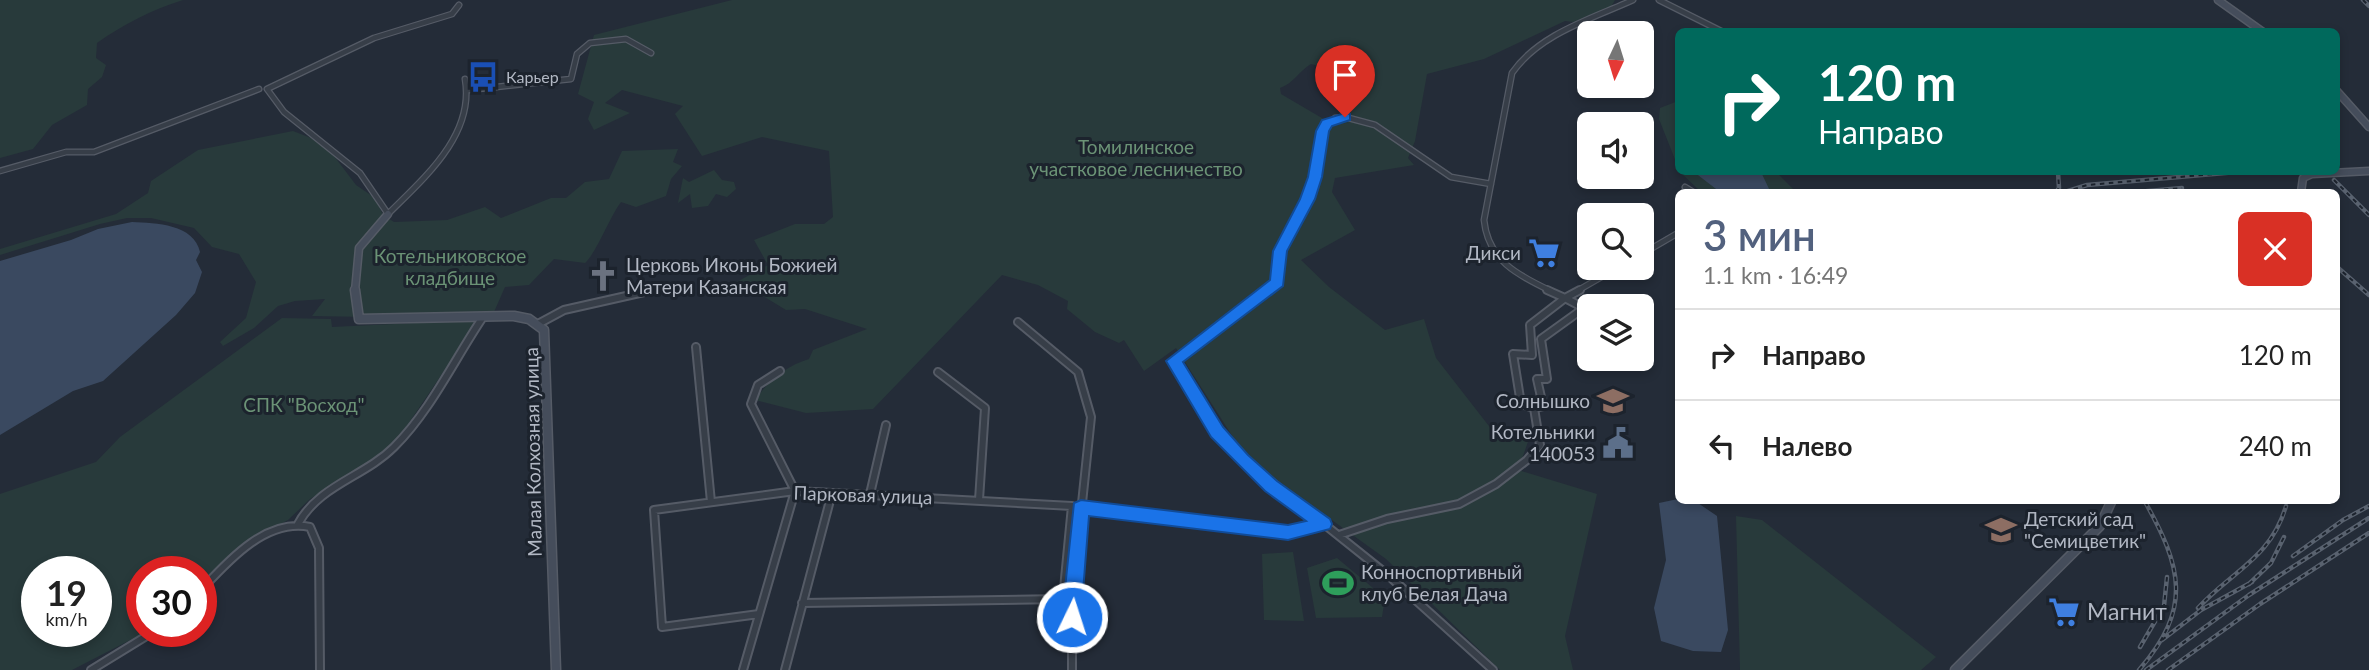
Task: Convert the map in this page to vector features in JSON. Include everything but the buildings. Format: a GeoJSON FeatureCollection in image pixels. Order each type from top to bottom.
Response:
{"type":"FeatureCollection","features":[{"type":"Feature","properties":{"kind":"street"},"geometry":{"type":"LineString","coordinates":[[1597,280],[1566,298],[1530,325],[1532,355],[1513,354],[1520,404],[1534,408],[1543,406],[1537,379],[1547,379],[1541,339],[1584,308],[1566,298],[1524,278],[1497,259],[1483,227],[1512,73],[1518,62],[1542,44],[1633,0]]}},
{"type":"Feature","properties":{"kind":"street"},"geometry":{"type":"LineString","coordinates":[[1659,0],[1715,28]]}},
{"type":"Feature","properties":{"kind":"street"},"geometry":{"type":"LineString","coordinates":[[2218,0],[2257,28]]}},
{"type":"Feature","properties":{"kind":"street"},"geometry":{"type":"LineString","coordinates":[[243,88],[267,89],[374,38],[452,14],[460,5]]}},
{"type":"Feature","properties":{"kind":"street"},"geometry":{"type":"LineString","coordinates":[[469,90],[572,79],[577,54],[590,43],[626,39],[651,53]]}},
{"type":"Feature","properties":{"kind":"street"},"geometry":{"type":"LineString","coordinates":[[267,89],[294,119],[329,146],[363,180],[381,199],[388,214],[428,173],[458,131],[469,90],[465,79]]}},
{"type":"Feature","properties":{"kind":"street"},"geometry":{"type":"LineString","coordinates":[[0,172],[66,152],[94,152],[259,89]]}},
{"type":"Feature","properties":{"kind":"street"},"geometry":{"type":"LineString","coordinates":[[2340,94],[2369,127]]}},
{"type":"Feature","properties":{"kind":"street"},"geometry":{"type":"LineString","coordinates":[[1491,184],[1451,177],[1376,125],[1345,117],[1335,118],[1322,131],[1315,177],[1307,199],[1280,251],[1277,283],[1174,361],[1217,432],[1242,460],[1271,486],[1339,535],[1429,608],[1493,670]]}},
{"type":"Feature","properties":{"kind":"street"},"geometry":{"type":"LineString","coordinates":[[2340,172],[2369,171]]}},
{"type":"Feature","properties":{"kind":"street","name":"Малая Колхозная улица"},"geometry":{"type":"LineString","coordinates":[[388,214],[363,239],[357,254],[355,305],[359,319],[522,317],[538,324],[544,330],[547,342],[547,447],[556,670]]}},
{"type":"Feature","properties":{"kind":"street"},"geometry":{"type":"LineString","coordinates":[[1654,247],[1675,235]]}},
{"type":"Feature","properties":{"kind":"street"},"geometry":{"type":"LineString","coordinates":[[538,324],[564,310],[661,288]]}},
{"type":"Feature","properties":{"kind":"street"},"geometry":{"type":"LineString","coordinates":[[298,524],[313,500],[379,461],[401,441],[483,316]]}},
{"type":"Feature","properties":{"kind":"street"},"geometry":{"type":"LineString","coordinates":[[1018,322],[1073,366],[1081,381],[1091,426],[1072,599],[1072,670]]}},
{"type":"Feature","properties":{"kind":"street"},"geometry":{"type":"LineString","coordinates":[[696,347],[711,502]]}},
{"type":"Feature","properties":{"kind":"street"},"geometry":{"type":"LineString","coordinates":[[743,670],[795,491],[751,404],[758,385],[780,371]]}},
{"type":"Feature","properties":{"kind":"street"},"geometry":{"type":"LineString","coordinates":[[938,372],[985,408],[979,500]]}},
{"type":"Feature","properties":{"kind":"street"},"geometry":{"type":"LineString","coordinates":[[1339,535],[1387,519],[1459,504],[1496,484],[1527,460],[1540,445],[1534,408]]}},
{"type":"Feature","properties":{"kind":"street"},"geometry":{"type":"LineString","coordinates":[[870,494],[887,425]]}},
{"type":"Feature","properties":{"kind":"street","name":"Парковая улица"},"geometry":{"type":"LineString","coordinates":[[759,614],[662,627],[654,510],[795,491],[1072,506],[1063,599],[802,603]]}},
{"type":"Feature","properties":{"kind":"street"},"geometry":{"type":"LineString","coordinates":[[785,670],[832,492]]}},
{"type":"Feature","properties":{"kind":"street"},"geometry":{"type":"LineString","coordinates":[[1955,670],[2100,526],[2110,504]]}},
{"type":"Feature","properties":{"kind":"street"},"geometry":{"type":"LineString","coordinates":[[1081,508],[1288,533],[1323,524]]}},
{"type":"Feature","properties":{"kind":"street"},"geometry":{"type":"LineString","coordinates":[[217,574],[243,548],[289,525],[310,527],[319,548],[320,670]]}},
{"type":"Feature","properties":{"kind":"street"},"geometry":{"type":"LineString","coordinates":[[92,670],[129,647]]}},
{"type":"Feature","properties":{"kind":"green space"},"geometry":{"type":"Polygon","coordinates":[[[0,0],[183,0],[138,18],[97,43],[96,58],[106,65],[102,77],[88,89],[87,105],[52,125],[33,149],[0,158],[0,0]]]}},
{"type":"Feature","properties":{"kind":"green space","name":"Томилинское участковое лесничество"},"geometry":{"type":"Polygon","coordinates":[[[732,0],[1615,0],[1609,10],[1587,21],[1565,21],[1484,59],[1427,74],[1415,141],[1408,158],[1414,165],[1335,178],[1332,192],[1355,230],[1301,260],[1329,287],[1385,330],[1424,319],[1436,358],[1499,439],[1529,439],[1518,470],[1597,494],[1565,636],[1573,670],[1500,670],[1386,559],[1247,459],[1176,348],[1144,371],[1124,340],[1119,343],[1095,332],[1067,309],[1068,301],[1038,285],[1002,275],[873,409],[806,413],[755,400],[778,375],[809,359],[813,350],[867,329],[805,309],[786,310],[763,296],[760,291],[731,285],[768,265],[754,240],[795,224],[824,224],[833,217],[829,151],[762,137],[702,156],[675,114],[683,106],[622,90],[605,103],[630,113],[594,130],[588,119],[594,102],[578,94],[594,35],[732,0]],[[1311,64],[1280,88],[1281,94],[1327,121],[1346,120],[1359,93],[1368,83],[1367,79],[1311,64]]]}},
{"type":"Feature","properties":{"kind":"green space"},"geometry":{"type":"Polygon","coordinates":[[[1675,102],[1675,159],[1659,119],[1660,108],[1675,102]]]}},
{"type":"Feature","properties":{"kind":"green space","name":"Котельниковское кладбище"},"geometry":{"type":"Polygon","coordinates":[[[293,131],[311,138],[331,152],[356,185],[375,198],[383,215],[394,222],[447,220],[485,207],[501,218],[551,198],[566,198],[585,182],[609,179],[622,151],[678,149],[673,162],[682,166],[671,179],[666,196],[636,207],[621,202],[585,263],[554,259],[529,285],[505,287],[494,312],[368,317],[312,316],[325,299],[295,301],[278,306],[254,328],[223,346],[220,342],[246,318],[256,282],[239,254],[212,247],[194,228],[151,218],[127,218],[0,255],[0,249],[116,214],[148,193],[151,181],[198,150],[293,131]]]}},
{"type":"Feature","properties":{"kind":"green space"},"geometry":{"type":"Polygon","coordinates":[[[714,170],[722,180],[734,182],[736,189],[727,197],[716,194],[708,206],[692,208],[690,194],[678,203],[683,178],[689,182],[714,170]]]}},
{"type":"Feature","properties":{"kind":"green space"},"geometry":{"type":"Polygon","coordinates":[[[1683,175],[1779,175],[1793,189],[1698,189],[1683,175]]]}},
{"type":"Feature","properties":{"kind":"green space","name":"СПК \"Восход\""},"geometry":{"type":"Polygon","coordinates":[[[282,318],[331,319],[332,327],[476,320],[476,324],[404,430],[385,453],[310,499],[288,520],[235,550],[217,567],[217,556],[126,556],[126,642],[72,670],[0,670],[0,494],[96,462],[120,437],[282,318]]]}},
{"type":"Feature","properties":{"kind":"green space"},"geometry":{"type":"Polygon","coordinates":[[[1736,516],[1762,520],[1936,657],[1921,670],[1740,670],[1736,516]]]}},
{"type":"Feature","properties":{"kind":"green space"},"geometry":{"type":"Polygon","coordinates":[[[1293,552],[1304,621],[1264,620],[1262,554],[1293,552]]]}},
{"type":"Feature","properties":{"kind":"green space","name":"Конноспортивный клуб Белая Дача"},"geometry":{"type":"Polygon","coordinates":[[[1337,558],[1385,598],[1382,617],[1316,618],[1307,568],[1337,558]]]}},
{"type":"Feature","properties":{"kind":"water"},"geometry":{"type":"Polygon","coordinates":[[[1698,175],[1762,175],[1769,189],[1716,189],[1698,175]]]}},
{"type":"Feature","properties":{"kind":"water"},"geometry":{"type":"Polygon","coordinates":[[[132,222],[173,227],[190,236],[200,252],[196,260],[202,272],[195,293],[176,315],[103,381],[73,391],[0,435],[0,261],[98,229],[132,222]]]}},
{"type":"Feature","properties":{"kind":"water"},"geometry":{"type":"Polygon","coordinates":[[[1675,500],[1675,504],[1699,504],[1717,516],[1728,630],[1721,652],[1693,651],[1661,641],[1654,608],[1666,560],[1659,503],[1675,500]]]}},
{"type":"Feature","properties":{"kind":"railway"},"geometry":{"type":"LineString","coordinates":[[2363,0],[2369,6]]}},
{"type":"Feature","properties":{"kind":"railway"},"geometry":{"type":"LineString","coordinates":[[2058,175],[2058,189]]}},
{"type":"Feature","properties":{"kind":"railway"},"geometry":{"type":"LineString","coordinates":[[2074,189],[2087,185],[2202,175]]}},
{"type":"Feature","properties":{"kind":"railway"},"geometry":{"type":"LineString","coordinates":[[2334,180],[2369,215]]}},
{"type":"Feature","properties":{"kind":"railway"},"geometry":{"type":"LineString","coordinates":[[2171,189],[2182,188]]}},
{"type":"Feature","properties":{"kind":"railway"},"geometry":{"type":"LineString","coordinates":[[2340,270],[2369,295]]}},
{"type":"Feature","properties":{"kind":"railway"},"geometry":{"type":"LineString","coordinates":[[2139,670],[2168,627],[2176,587],[2167,546],[2146,504]]}},
{"type":"Feature","properties":{"kind":"railway"},"geometry":{"type":"LineString","coordinates":[[2198,608],[2261,551],[2271,539],[2286,506]]}},
{"type":"Feature","properties":{"kind":"railway"},"geometry":{"type":"LineString","coordinates":[[2293,556],[2343,520],[2369,506]]}},
{"type":"Feature","properties":{"kind":"railway"},"geometry":{"type":"LineString","coordinates":[[2146,670],[2249,595],[2369,518]]}},
{"type":"Feature","properties":{"kind":"railway"},"geometry":{"type":"LineString","coordinates":[[2168,670],[2260,604],[2369,533]]}},
{"type":"Feature","properties":{"kind":"railway"},"geometry":{"type":"LineString","coordinates":[[2250,583],[2271,563],[2284,537]]}},
{"type":"Feature","properties":{"kind":"railway"},"geometry":{"type":"LineString","coordinates":[[2140,647],[2164,606],[2167,577]]}},
{"type":"Feature","properties":{"kind":"railway"},"geometry":{"type":"LineString","coordinates":[[2162,640],[2201,610],[2250,583]]}},
{"type":"Feature","properties":{"kind":"place","name":"Карьер"},"geometry":{"type":"Point","coordinates":[483,77]}},
{"type":"Feature","properties":{"kind":"place","name":"Дикси"},"geometry":{"type":"Point","coordinates":[1544,253]}},
{"type":"Feature","properties":{"kind":"place","name":"Церковь Иконы Божией Матери Казанская"},"geometry":{"type":"Point","coordinates":[603,276]}},
{"type":"Feature","properties":{"kind":"place","name":"Солнышко"},"geometry":{"type":"Point","coordinates":[1613,401]}},
{"type":"Feature","properties":{"kind":"place","name":"Котельники 140053"},"geometry":{"type":"Point","coordinates":[1618,443]}},
{"type":"Feature","properties":{"kind":"place","name":"Детский сад \"Семицветик\""},"geometry":{"type":"Point","coordinates":[2001,530]}},
{"type":"Feature","properties":{"kind":"place","name":"Конноспортивный клуб Белая Дача"},"geometry":{"type":"Point","coordinates":[1338,583]}},
{"type":"Feature","properties":{"kind":"place","name":"Магнит"},"geometry":{"type":"Point","coordinates":[2064,612]}},
{"type":"Feature","properties":{"kind":"route"},"geometry":{"type":"LineString","coordinates":[[1072,617],[1081,508],[1288,533],[1323,524],[1271,486],[1242,460],[1217,432],[1176,370],[1174,361],[1269,286],[1277,283],[1280,274],[1280,251],[1307,199],[1315,177],[1322,131],[1327,123],[1335,118],[1345,117]]}}]}
